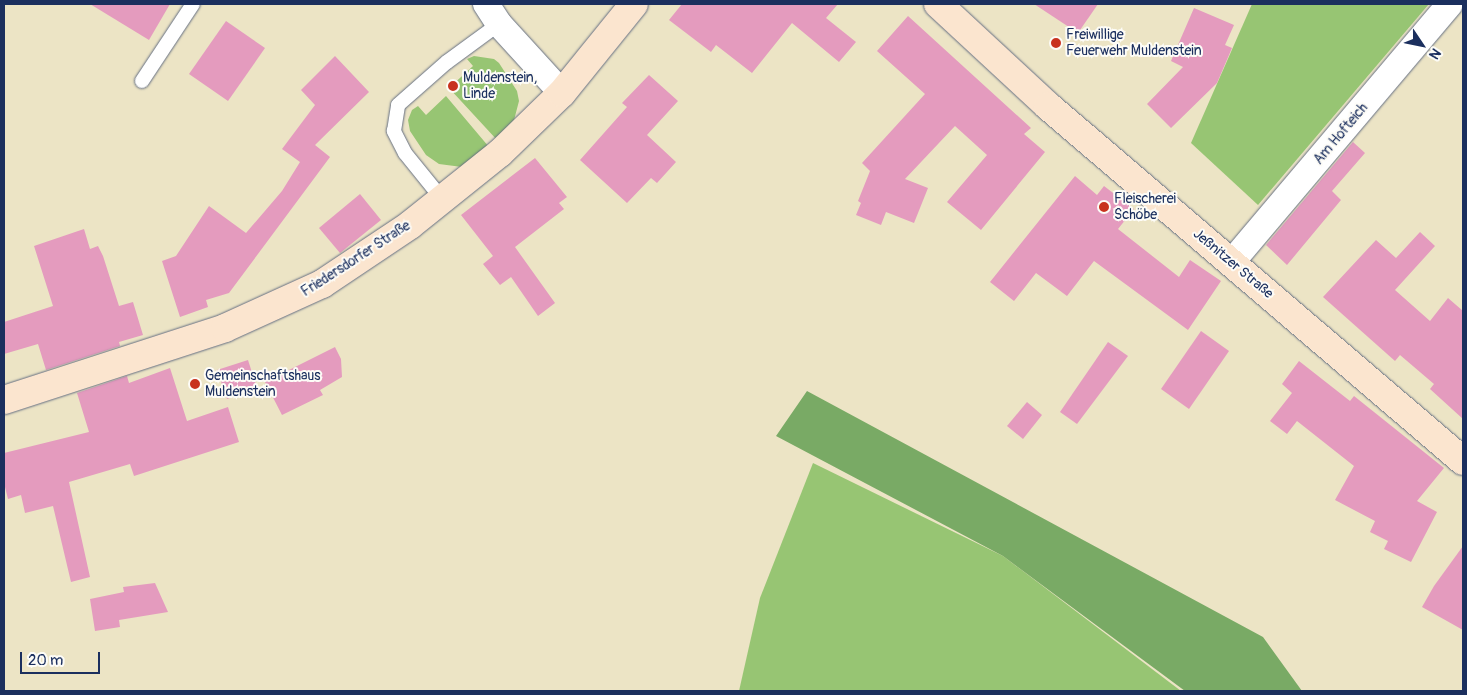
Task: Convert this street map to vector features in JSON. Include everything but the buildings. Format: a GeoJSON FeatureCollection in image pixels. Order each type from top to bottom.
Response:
{"type":"FeatureCollection","features":[{"type":"Feature","properties":{"kind":"main road","name":"Friedersdorfer Straße"},"geometry":{"type":"LineString","coordinates":[[4,400],[261,314],[322,284],[443,200],[500,153],[562,93],[634,4]]}},
{"type":"Feature","properties":{"kind":"main road","name":"Jeßnitzer Straße"},"geometry":{"type":"LineString","coordinates":[[938,4],[1048,106],[1463,461]]}},
{"type":"Feature","properties":{"kind":"street","name":"Am Hofteich"},"geometry":{"type":"LineString","coordinates":[[1231,263],[1450,4]]}},
{"type":"Feature","properties":{"kind":"street"},"geometry":{"type":"LineString","coordinates":[[492,14],[562,93]]}},
{"type":"Feature","properties":{"kind":"lane"},"geometry":{"type":"LineString","coordinates":[[142,81],[193,4]]}},
{"type":"Feature","properties":{"kind":"lane"},"geometry":{"type":"LineString","coordinates":[[443,200],[405,154],[394,131],[398,105],[453,57],[492,14]]}},
{"type":"Feature","properties":{"kind":"green space"},"geometry":{"type":"Polygon","coordinates":[[[1252,4],[1429,4],[1258,205],[1191,143],[1252,4]]]}},
{"type":"Feature","properties":{"kind":"green space"},"geometry":{"type":"Polygon","coordinates":[[[474,56],[494,59],[499,63],[517,91],[519,101],[513,124],[497,140],[449,88],[473,66],[467,59],[474,56]]]}},
{"type":"Feature","properties":{"kind":"green space"},"geometry":{"type":"Polygon","coordinates":[[[446,96],[489,147],[462,167],[439,164],[426,155],[410,131],[408,120],[412,110],[418,106],[426,115],[446,96]]]}},
{"type":"Feature","properties":{"kind":"green space"},"geometry":{"type":"Polygon","coordinates":[[[807,391],[1263,637],[1302,691],[1185,691],[1003,556],[776,436],[807,391]]]}},
{"type":"Feature","properties":{"kind":"green space"},"geometry":{"type":"Polygon","coordinates":[[[813,463],[1003,556],[1181,691],[739,691],[760,598],[813,463]]]}},
{"type":"Feature","properties":{"kind":"place","name":"Freiwillige Feuerwehr Muldenstein"},"geometry":{"type":"Point","coordinates":[1056,43]}},
{"type":"Feature","properties":{"kind":"place","name":"Muldenstein, Linde"},"geometry":{"type":"Point","coordinates":[453,86]}},
{"type":"Feature","properties":{"kind":"place","name":"Fleischerei Schöbe"},"geometry":{"type":"Point","coordinates":[1104,207]}},
{"type":"Feature","properties":{"kind":"place","name":"Gemeinschaftshaus Muldenstein"},"geometry":{"type":"Point","coordinates":[195,384]}}]}
